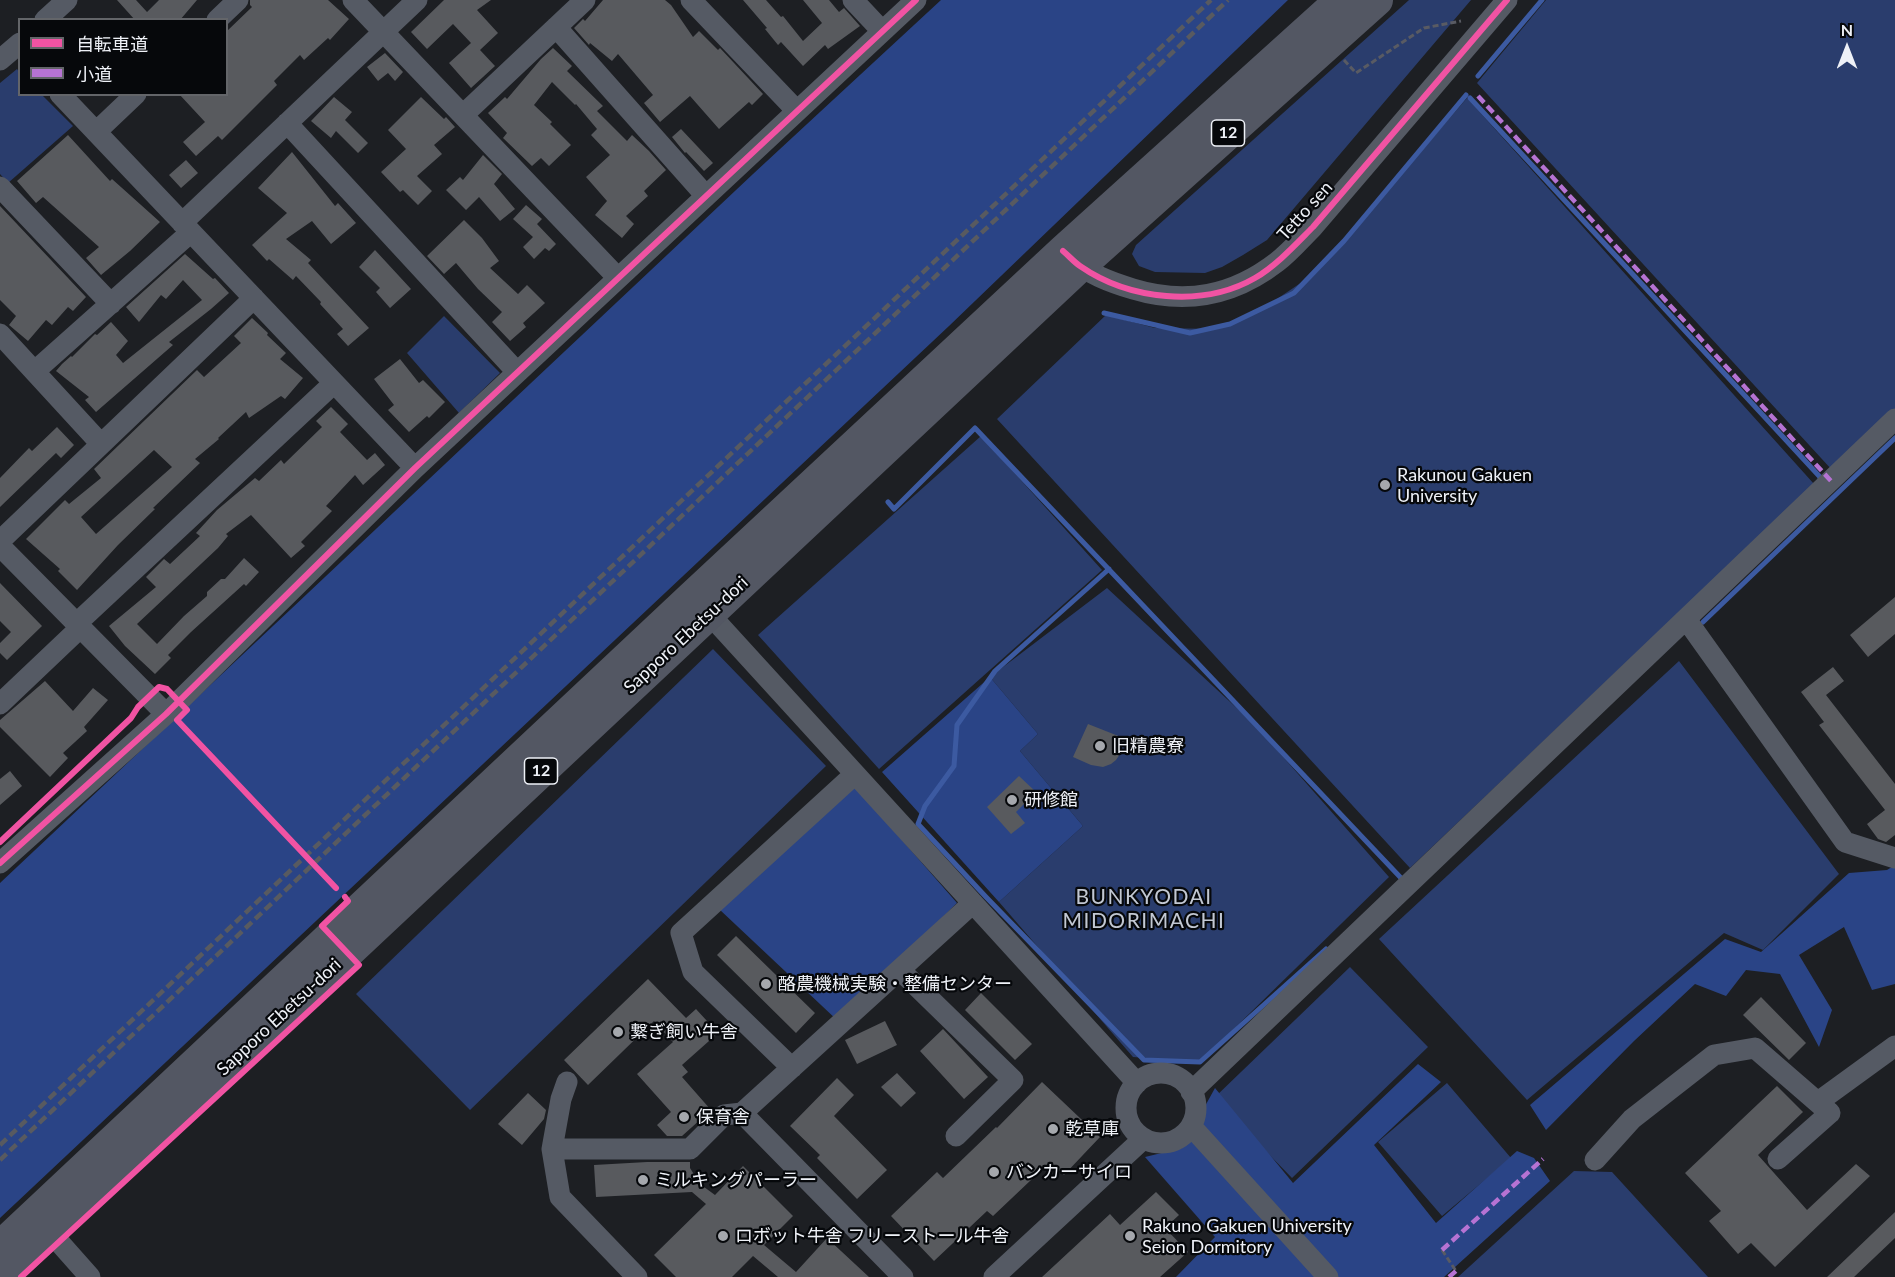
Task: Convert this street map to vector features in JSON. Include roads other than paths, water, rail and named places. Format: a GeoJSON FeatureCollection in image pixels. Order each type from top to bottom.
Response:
{"type":"FeatureCollection","features":[{"type":"Feature","properties":{"kind":"highway","name":"Sapporo Ebetsu-dori"},"geometry":{"type":"LineString","coordinates":[[2,1277],[43,1223],[1072,259],[1341,0]]}},
{"type":"Feature","properties":{"kind":"highway","name":"Sapporo Ebetsu-dori"},"geometry":{"type":"LineString","coordinates":[[1072,259],[1377,0]]}},
{"type":"Feature","properties":{"kind":"highway","name":"Sapporo Ebetsu-dori"},"geometry":{"type":"LineString","coordinates":[[0,1247],[43,1223]]}},
{"type":"Feature","properties":{"kind":"street"},"geometry":{"type":"LineString","coordinates":[[47,18],[67,0]]}},
{"type":"Feature","properties":{"kind":"street"},"geometry":{"type":"LineString","coordinates":[[219,18],[238,0]]}},
{"type":"Feature","properties":{"kind":"street"},"geometry":{"type":"LineString","coordinates":[[353,0],[618,278]]}},
{"type":"Feature","properties":{"kind":"street"},"geometry":{"type":"LineString","coordinates":[[35,371],[111,304],[287,123],[417,0]]}},
{"type":"Feature","properties":{"kind":"street"},"geometry":{"type":"LineString","coordinates":[[463,115],[585,0]]}},
{"type":"Feature","properties":{"kind":"street"},"geometry":{"type":"LineString","coordinates":[[691,0],[797,111]]}},
{"type":"Feature","properties":{"kind":"street"},"geometry":{"type":"LineString","coordinates":[[853,0],[882,32]]}},
{"type":"Feature","properties":{"kind":"street"},"geometry":{"type":"LineString","coordinates":[[0,863],[166,714],[415,468],[916,0]]}},
{"type":"Feature","properties":{"kind":"street","name":"Tetto sen"},"geometry":{"type":"LineString","coordinates":[[1072,259],[1116,284],[1145,293],[1176,298],[1230,290],[1256,277],[1279,261],[1313,227],[1507,0]]}},
{"type":"Feature","properties":{"kind":"street"},"geometry":{"type":"LineString","coordinates":[[556,27],[706,196]]}},
{"type":"Feature","properties":{"kind":"street"},"geometry":{"type":"LineString","coordinates":[[62,96],[415,468]]}},
{"type":"Feature","properties":{"kind":"street"},"geometry":{"type":"LineString","coordinates":[[96,132],[134,96]]}},
{"type":"Feature","properties":{"kind":"street"},"geometry":{"type":"LineString","coordinates":[[287,123],[517,372]]}},
{"type":"Feature","properties":{"kind":"street"},"geometry":{"type":"LineString","coordinates":[[0,187],[111,304]]}},
{"type":"Feature","properties":{"kind":"street"},"geometry":{"type":"LineString","coordinates":[[0,540],[254,298]]}},
{"type":"Feature","properties":{"kind":"street"},"geometry":{"type":"LineString","coordinates":[[0,334],[101,444]]}},
{"type":"Feature","properties":{"kind":"street"},"geometry":{"type":"LineString","coordinates":[[0,704],[78,626],[334,383]]}},
{"type":"Feature","properties":{"kind":"street"},"geometry":{"type":"LineString","coordinates":[[1191,1092],[1895,419]]}},
{"type":"Feature","properties":{"kind":"street"},"geometry":{"type":"LineString","coordinates":[[0,546],[166,714]]}},
{"type":"Feature","properties":{"kind":"street"},"geometry":{"type":"LineString","coordinates":[[701,605],[1137,1083]]}},
{"type":"Feature","properties":{"kind":"street"},"geometry":{"type":"LineString","coordinates":[[1686,618],[1845,842],[1895,858]]}},
{"type":"Feature","properties":{"kind":"street"},"geometry":{"type":"LineString","coordinates":[[792,1068],[693,972],[681,933],[855,774]]}},
{"type":"Feature","properties":{"kind":"street"},"geometry":{"type":"LineString","coordinates":[[552,1149],[690,1149],[724,1115],[742,1113],[973,903]]}},
{"type":"Feature","properties":{"kind":"street"},"geometry":{"type":"LineString","coordinates":[[900,970],[1013,1080],[956,1136]]}},
{"type":"Feature","properties":{"kind":"street"},"geometry":{"type":"LineString","coordinates":[[1818,1102],[1895,1046]]}},
{"type":"Feature","properties":{"kind":"street"},"geometry":{"type":"LineString","coordinates":[[1595,1160],[1632,1119],[1714,1055],[1755,1048],[1830,1113],[1778,1158]]}},
{"type":"Feature","properties":{"kind":"street"},"geometry":{"type":"LineString","coordinates":[[1156,1074],[1166,1074],[1184,1081],[1195,1103],[1195,1115],[1184,1135],[1164,1143],[1153,1143],[1134,1131],[1126,1112],[1126,1101],[1130,1091],[1137,1083],[1156,1074]]}},
{"type":"Feature","properties":{"kind":"street"},"geometry":{"type":"LineString","coordinates":[[567,1082],[561,1099],[552,1149],[560,1197],[637,1277]]}},
{"type":"Feature","properties":{"kind":"street"},"geometry":{"type":"LineString","coordinates":[[742,1113],[895,1274]]}},
{"type":"Feature","properties":{"kind":"street"},"geometry":{"type":"LineString","coordinates":[[1191,1126],[1328,1277]]}},
{"type":"Feature","properties":{"kind":"street"},"geometry":{"type":"LineString","coordinates":[[994,1277],[1143,1138]]}},
{"type":"Feature","properties":{"kind":"street"},"geometry":{"type":"LineString","coordinates":[[43,1223],[90,1277]]}},
{"type":"Feature","properties":{"kind":"waterway"},"geometry":{"type":"LineString","coordinates":[[1478,76],[1542,0]]}},
{"type":"Feature","properties":{"kind":"waterway"},"geometry":{"type":"LineString","coordinates":[[1104,313],[1190,333],[1230,324],[1294,293],[1344,241],[1466,95]]}},
{"type":"Feature","properties":{"kind":"waterway"},"geometry":{"type":"LineString","coordinates":[[1470,98],[1820,477],[1820,482]]}},
{"type":"Feature","properties":{"kind":"waterway"},"geometry":{"type":"LineString","coordinates":[[888,502],[894,509],[975,428],[1401,878]]}},
{"type":"Feature","properties":{"kind":"waterway"},"geometry":{"type":"LineString","coordinates":[[1703,622],[1895,438]]}},
{"type":"Feature","properties":{"kind":"waterway"},"geometry":{"type":"LineString","coordinates":[[1109,569],[995,671],[957,725],[954,766],[925,806],[918,824],[1144,1060],[1200,1062],[1326,949]]}},
{"type":"Feature","properties":{"kind":"railway"},"geometry":{"type":"LineString","coordinates":[[0,1145],[1211,0]]}},
{"type":"Feature","properties":{"kind":"railway"},"geometry":{"type":"LineString","coordinates":[[0,1160],[1228,0]]}},
{"type":"Feature","properties":{"kind":"place","name":"Rakunou Gakuen University"},"geometry":{"type":"Point","coordinates":[1385,485]}},
{"type":"Feature","properties":{"kind":"place","name":"旧精農寮"},"geometry":{"type":"Point","coordinates":[1100,746]}},
{"type":"Feature","properties":{"kind":"place","name":"研修館"},"geometry":{"type":"Point","coordinates":[1012,800]}},
{"type":"Feature","properties":{"kind":"place","name":"酪農機械実験・整備センター"},"geometry":{"type":"Point","coordinates":[766,984]}},
{"type":"Feature","properties":{"kind":"place","name":"繋ぎ飼い牛舎"},"geometry":{"type":"Point","coordinates":[618,1032]}},
{"type":"Feature","properties":{"kind":"place","name":"保育舎"},"geometry":{"type":"Point","coordinates":[684,1117]}},
{"type":"Feature","properties":{"kind":"place","name":"乾草庫"},"geometry":{"type":"Point","coordinates":[1053,1129]}},
{"type":"Feature","properties":{"kind":"place","name":"バンカーサイロ"},"geometry":{"type":"Point","coordinates":[994,1172]}},
{"type":"Feature","properties":{"kind":"place","name":"ミルキングパーラー"},"geometry":{"type":"Point","coordinates":[643,1180]}},
{"type":"Feature","properties":{"kind":"place","name":"ロボット牛舎 フリーストール牛舎"},"geometry":{"type":"Point","coordinates":[723,1236]}},
{"type":"Feature","properties":{"kind":"place","name":"Rakuno Gakuen University Seion Dormitory"},"geometry":{"type":"Point","coordinates":[1130,1236]}},
{"type":"Feature","properties":{"kind":"district","name":"BUNKYODAI MIDORIMACHI"},"geometry":{"type":"Point","coordinates":[1144,909]}}]}
